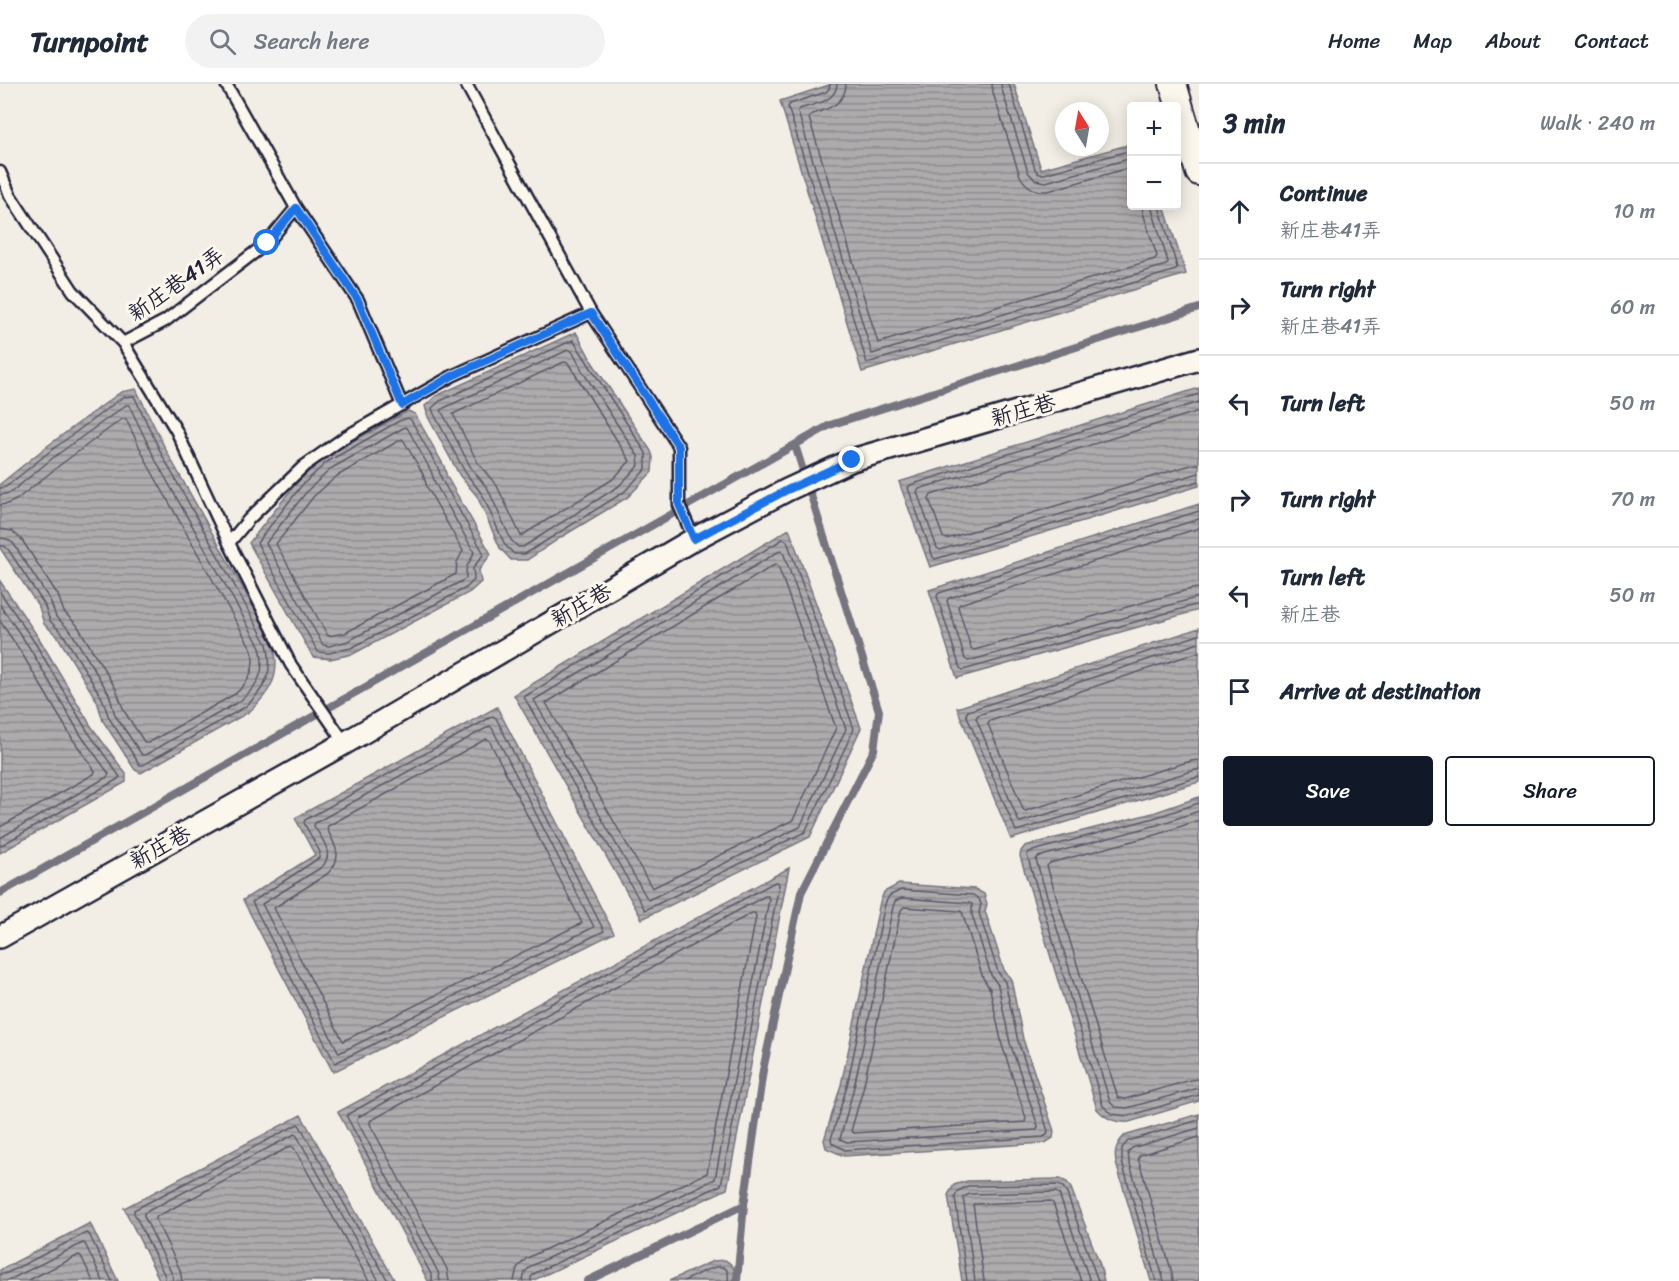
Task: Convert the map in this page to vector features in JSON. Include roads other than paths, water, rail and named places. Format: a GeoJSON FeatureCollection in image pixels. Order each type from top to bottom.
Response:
{"type":"FeatureCollection","features":[{"type":"Feature","properties":{"kind":"street"},"geometry":{"type":"LineString","coordinates":[[1173,84],[1199,172]]}},
{"type":"Feature","properties":{"kind":"street","name":"新庄巷"},"geometry":{"type":"LineString","coordinates":[[0,937],[345,743],[694,539],[787,490],[852,460],[1199,359]]}},
{"type":"Feature","properties":{"kind":"lane"},"geometry":{"type":"LineString","coordinates":[[226,84],[296,208],[358,300],[402,405]]}},
{"type":"Feature","properties":{"kind":"lane"},"geometry":{"type":"LineString","coordinates":[[465,84],[591,313],[679,447],[679,505],[694,539]]}},
{"type":"Feature","properties":{"kind":"lane","name":"新庄巷41弄"},"geometry":{"type":"LineString","coordinates":[[0,172],[10,195],[73,291],[123,343],[165,321],[267,243],[296,208]]}},
{"type":"Feature","properties":{"kind":"lane"},"geometry":{"type":"LineString","coordinates":[[229,543],[249,519],[304,466],[345,437],[452,376],[591,313]]}},
{"type":"Feature","properties":{"kind":"lane"},"geometry":{"type":"LineString","coordinates":[[123,343],[176,430],[229,543],[291,665],[345,743]]}},
{"type":"Feature","properties":{"kind":"water"},"geometry":{"type":"Polygon","coordinates":[[[832,84],[1014,84],[1041,169],[1088,156],[1109,156],[1109,150],[1127,145],[1127,210],[1165,210],[1186,274],[862,372],[780,101],[832,84]]]}},
{"type":"Feature","properties":{"kind":"water"},"geometry":{"type":"Polygon","coordinates":[[[576,332],[594,365],[651,451],[652,472],[628,497],[527,560],[511,560],[500,548],[477,496],[460,476],[428,417],[425,406],[436,396],[576,332]]]}},
{"type":"Feature","properties":{"kind":"water"},"geometry":{"type":"Polygon","coordinates":[[[1199,388],[1199,486],[930,567],[899,482],[1199,388]]]}},
{"type":"Feature","properties":{"kind":"water"},"geometry":{"type":"Polygon","coordinates":[[[136,389],[168,454],[273,642],[276,663],[269,689],[249,712],[141,773],[135,770],[103,721],[97,701],[58,637],[44,624],[39,607],[0,548],[0,484],[121,392],[136,389]]]}},
{"type":"Feature","properties":{"kind":"water"},"geometry":{"type":"Polygon","coordinates":[[[408,411],[415,414],[444,466],[447,477],[491,554],[479,570],[481,582],[470,592],[353,654],[330,659],[313,657],[249,543],[298,481],[324,457],[408,411]]]}},
{"type":"Feature","properties":{"kind":"water"},"geometry":{"type":"Polygon","coordinates":[[[1199,504],[1199,610],[957,678],[929,590],[1199,504]]]}},
{"type":"Feature","properties":{"kind":"water"},"geometry":{"type":"Polygon","coordinates":[[[789,529],[861,728],[810,837],[642,919],[514,695],[789,529]]]}},
{"type":"Feature","properties":{"kind":"water"},"geometry":{"type":"Polygon","coordinates":[[[0,581],[40,640],[91,726],[126,774],[126,782],[0,853],[0,581]]]}},
{"type":"Feature","properties":{"kind":"water"},"geometry":{"type":"Polygon","coordinates":[[[1199,628],[1199,782],[1011,839],[957,708],[1199,628]]]}},
{"type":"Feature","properties":{"kind":"water"},"geometry":{"type":"Polygon","coordinates":[[[497,707],[614,933],[333,1072],[243,900],[315,855],[295,818],[497,707]]]}},
{"type":"Feature","properties":{"kind":"water"},"geometry":{"type":"Polygon","coordinates":[[[1199,797],[1199,1101],[1129,1122],[1115,1121],[1107,1118],[1097,1109],[1020,856],[1021,851],[1025,846],[1153,813],[1199,797]]]}},
{"type":"Feature","properties":{"kind":"water"},"geometry":{"type":"Polygon","coordinates":[[[789,868],[727,1189],[532,1281],[428,1281],[338,1112],[789,868]]]}},
{"type":"Feature","properties":{"kind":"water"},"geometry":{"type":"Polygon","coordinates":[[[899,884],[975,889],[984,894],[987,904],[985,911],[1004,970],[1011,979],[1023,1039],[1054,1131],[1053,1138],[1045,1143],[844,1156],[826,1148],[824,1140],[841,1085],[880,902],[884,892],[899,884]]]}},
{"type":"Feature","properties":{"kind":"water"},"geometry":{"type":"Polygon","coordinates":[[[1199,1114],[1199,1281],[1151,1281],[1116,1163],[1116,1148],[1124,1136],[1199,1114]]]}},
{"type":"Feature","properties":{"kind":"water"},"geometry":{"type":"Polygon","coordinates":[[[301,1115],[395,1281],[160,1281],[124,1208],[301,1115]]]}},
{"type":"Feature","properties":{"kind":"water"},"geometry":{"type":"Polygon","coordinates":[[[1060,1179],[1067,1182],[1071,1188],[1104,1281],[962,1281],[948,1195],[954,1185],[967,1181],[1060,1179]]]}},
{"type":"Feature","properties":{"kind":"water"},"geometry":{"type":"Polygon","coordinates":[[[90,1223],[118,1281],[0,1281],[0,1270],[90,1223]]]}},
{"type":"Feature","properties":{"kind":"water"},"geometry":{"type":"Polygon","coordinates":[[[725,1260],[734,1269],[733,1281],[669,1281],[713,1261],[725,1260]]]}},
{"type":"Feature","properties":{"kind":"waterway"},"geometry":{"type":"LineString","coordinates":[[0,893],[830,425],[1199,308]]}},
{"type":"Feature","properties":{"kind":"waterway"},"geometry":{"type":"LineString","coordinates":[[737,1281],[744,1205],[763,1070],[801,893],[874,750],[879,711],[795,445]]}},
{"type":"Feature","properties":{"kind":"waterway"},"geometry":{"type":"LineString","coordinates":[[587,1281],[744,1205]]}}]}
